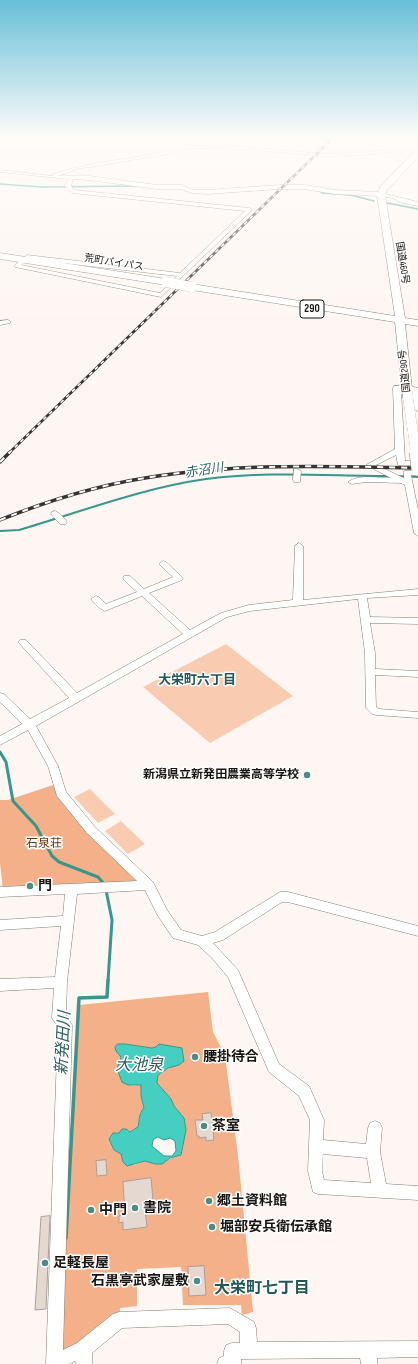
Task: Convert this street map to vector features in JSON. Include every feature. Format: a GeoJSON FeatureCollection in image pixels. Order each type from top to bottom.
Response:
{"type":"FeatureCollection","features":[{"type":"Feature","properties":{"kind":"highway","name":"国道460号"},"geometry":{"type":"LineString","coordinates":[[382,200],[401,322]]}},
{"type":"Feature","properties":{"kind":"highway","name":"荒町バイパス"},"geometry":{"type":"LineString","coordinates":[[0,256],[166,282],[312,309],[401,322]]}},
{"type":"Feature","properties":{"kind":"highway"},"geometry":{"type":"LineString","coordinates":[[401,322],[418,323]]}},
{"type":"Feature","properties":{"kind":"highway"},"geometry":{"type":"LineString","coordinates":[[401,322],[418,326]]}},
{"type":"Feature","properties":{"kind":"highway","name":"国道290号"},"geometry":{"type":"LineString","coordinates":[[401,322],[407,392],[418,469]]}},
{"type":"Feature","properties":{"kind":"street"},"geometry":{"type":"LineString","coordinates":[[148,200],[249,210],[182,275],[160,295],[18,266],[27,257],[182,275]]}},
{"type":"Feature","properties":{"kind":"street"},"geometry":{"type":"LineString","coordinates":[[198,205],[201,200]]}},
{"type":"Feature","properties":{"kind":"street"},"geometry":{"type":"LineString","coordinates":[[397,200],[418,204]]}},
{"type":"Feature","properties":{"kind":"street"},"geometry":{"type":"LineString","coordinates":[[0,323],[8,322]]}},
{"type":"Feature","properties":{"kind":"street"},"geometry":{"type":"LineString","coordinates":[[418,409],[414,390],[407,392],[397,388],[399,450],[401,463],[418,463]]}},
{"type":"Feature","properties":{"kind":"street"},"geometry":{"type":"LineString","coordinates":[[399,450],[370,465],[406,482]]}},
{"type":"Feature","properties":{"kind":"street"},"geometry":{"type":"LineString","coordinates":[[297,471],[297,480]]}},
{"type":"Feature","properties":{"kind":"street"},"geometry":{"type":"LineString","coordinates":[[418,473],[407,473],[406,482],[418,533]]}},
{"type":"Feature","properties":{"kind":"street"},"geometry":{"type":"LineString","coordinates":[[352,482],[366,480],[406,482]]}},
{"type":"Feature","properties":{"kind":"street"},"geometry":{"type":"LineString","coordinates":[[55,514],[63,522]]}},
{"type":"Feature","properties":{"kind":"street"},"geometry":{"type":"LineString","coordinates":[[298,603],[299,546]]}},
{"type":"Feature","properties":{"kind":"street"},"geometry":{"type":"LineString","coordinates":[[96,599],[105,608],[143,594],[179,578],[163,564]]}},
{"type":"Feature","properties":{"kind":"street"},"geometry":{"type":"LineString","coordinates":[[126,578],[188,634]]}},
{"type":"Feature","properties":{"kind":"street"},"geometry":{"type":"LineString","coordinates":[[0,741],[30,726],[188,634],[220,617],[236,611],[362,596],[418,592]]}},
{"type":"Feature","properties":{"kind":"street"},"geometry":{"type":"LineString","coordinates":[[362,596],[370,653],[371,708],[376,712],[418,715]]}},
{"type":"Feature","properties":{"kind":"street"},"geometry":{"type":"LineString","coordinates":[[365,620],[418,622]]}},
{"type":"Feature","properties":{"kind":"street"},"geometry":{"type":"LineString","coordinates":[[23,642],[76,699]]}},
{"type":"Feature","properties":{"kind":"street"},"geometry":{"type":"LineString","coordinates":[[370,672],[418,674]]}},
{"type":"Feature","properties":{"kind":"street"},"geometry":{"type":"LineString","coordinates":[[0,696],[30,726],[53,766],[61,793],[91,830],[149,885],[162,913],[177,934],[202,942],[216,954],[233,974],[274,1068],[304,1090],[317,1120],[315,1171],[318,1187],[418,1193]]}},
{"type":"Feature","properties":{"kind":"street"},"geometry":{"type":"LineString","coordinates":[[0,892],[149,885]]}},
{"type":"Feature","properties":{"kind":"street"},"geometry":{"type":"LineString","coordinates":[[72,889],[61,982],[59,1018],[65,1024],[59,1361],[84,1356],[119,1320],[230,1316],[248,1328],[250,1352]]}},
{"type":"Feature","properties":{"kind":"street"},"geometry":{"type":"LineString","coordinates":[[202,942],[220,936],[280,898],[288,897],[418,931]]}},
{"type":"Feature","properties":{"kind":"street"},"geometry":{"type":"LineString","coordinates":[[0,925],[68,921]]}},
{"type":"Feature","properties":{"kind":"street"},"geometry":{"type":"LineString","coordinates":[[0,985],[61,982]]}},
{"type":"Feature","properties":{"kind":"street"},"geometry":{"type":"LineString","coordinates":[[375,1128],[373,1152],[380,1191]]}},
{"type":"Feature","properties":{"kind":"street"},"geometry":{"type":"LineString","coordinates":[[317,1146],[373,1152]]}},
{"type":"Feature","properties":{"kind":"street"},"geometry":{"type":"LineString","coordinates":[[225,1364],[233,1364],[232,1352],[369,1357],[418,1350]]}},
{"type":"Feature","properties":{"kind":"shaded area"},"geometry":{"type":"Polygon","coordinates":[[[226,644],[293,696],[210,743],[143,687],[226,644]]]}},
{"type":"Feature","properties":{"kind":"shaded area"},"geometry":{"type":"Polygon","coordinates":[[[90,789],[115,814],[98,823],[74,797],[90,789]]]}},
{"type":"Feature","properties":{"kind":"shaded area"},"geometry":{"type":"Polygon","coordinates":[[[121,821],[145,844],[128,854],[105,831],[121,821]]]}},
{"type":"Feature","properties":{"kind":"green space","name":"石泉荘"},"geometry":{"type":"Polygon","coordinates":[[[56,784],[59,793],[146,884],[3,890],[0,863],[0,800],[8,800],[56,784]]]}},
{"type":"Feature","properties":{"kind":"green space"},"geometry":{"type":"Polygon","coordinates":[[[208,992],[213,1032],[225,1055],[238,1155],[253,1312],[242,1315],[241,1305],[183,1305],[181,1267],[137,1269],[137,1306],[120,1308],[119,1320],[61,1359],[60,1347],[79,1005],[208,992]],[[125,1044],[117,1069],[132,1086],[141,1085],[141,1096],[144,1108],[140,1113],[138,1127],[130,1132],[113,1133],[109,1139],[114,1150],[121,1154],[123,1162],[134,1165],[145,1161],[155,1164],[178,1156],[186,1130],[184,1118],[174,1106],[171,1099],[157,1083],[158,1075],[168,1068],[179,1065],[175,1047],[152,1048],[125,1044]]]}},
{"type":"Feature","properties":{"kind":"water","name":"大池泉"},"geometry":{"type":"Polygon","coordinates":[[[118,1044],[125,1044],[152,1048],[159,1044],[182,1048],[184,1061],[179,1065],[168,1068],[158,1075],[157,1083],[171,1099],[174,1106],[184,1118],[186,1130],[181,1155],[170,1158],[162,1164],[155,1164],[145,1161],[127,1166],[123,1162],[121,1154],[114,1150],[109,1139],[113,1133],[119,1133],[122,1129],[126,1129],[130,1132],[138,1127],[140,1115],[144,1108],[141,1096],[141,1085],[128,1085],[122,1082],[117,1069],[121,1057],[116,1051],[115,1047],[118,1044]],[[158,1137],[153,1140],[152,1146],[164,1156],[172,1156],[176,1151],[175,1141],[170,1138],[164,1140],[158,1137]]]}},
{"type":"Feature","properties":{"kind":"building","name":"茶室"},"geometry":{"type":"Polygon","coordinates":[[[211,1113],[214,1140],[206,1141],[206,1137],[199,1138],[199,1136],[197,1136],[195,1120],[203,1120],[202,1114],[211,1113]]]}},
{"type":"Feature","properties":{"kind":"building"},"geometry":{"type":"Polygon","coordinates":[[[106,1160],[107,1175],[97,1176],[96,1161],[106,1160]]]}},
{"type":"Feature","properties":{"kind":"building","name":"書院"},"geometry":{"type":"Polygon","coordinates":[[[151,1178],[153,1199],[144,1200],[147,1227],[123,1230],[123,1222],[119,1223],[119,1216],[125,1215],[123,1182],[151,1178]]]}},
{"type":"Feature","properties":{"kind":"building","name":"足軽長屋"},"geometry":{"type":"Polygon","coordinates":[[[50,1216],[46,1309],[35,1310],[41,1217],[50,1216]]]}},
{"type":"Feature","properties":{"kind":"building","name":"石黒亭武家屋敷"},"geometry":{"type":"Polygon","coordinates":[[[204,1266],[206,1295],[189,1296],[188,1267],[204,1266]]]}},
{"type":"Feature","properties":{"kind":"waterway"},"geometry":{"type":"LineString","coordinates":[[369,200],[374,201]]}},
{"type":"Feature","properties":{"kind":"waterway"},"geometry":{"type":"LineString","coordinates":[[387,203],[418,209]]}},
{"type":"Feature","properties":{"kind":"waterway","name":"赤沼川"},"geometry":{"type":"LineString","coordinates":[[0,531],[19,530],[135,494],[206,479],[251,475],[298,474],[390,476]]}},
{"type":"Feature","properties":{"kind":"waterway","name":"赤沼川"},"geometry":{"type":"LineString","coordinates":[[397,476],[418,477]]}},
{"type":"Feature","properties":{"kind":"waterway","name":"新発田川"},"geometry":{"type":"LineString","coordinates":[[0,752],[6,762],[13,801],[36,826],[52,856],[59,862],[98,877],[105,885]]}},
{"type":"Feature","properties":{"kind":"waterway","name":"新発田川"},"geometry":{"type":"LineString","coordinates":[[106,890],[112,920],[108,981]]}},
{"type":"Feature","properties":{"kind":"waterway","name":"新発田川"},"geometry":{"type":"LineString","coordinates":[[66,1238],[79,998],[107,997],[108,980]]}},
{"type":"Feature","properties":{"kind":"railway"},"geometry":{"type":"LineString","coordinates":[[9,453],[270,200]]}},
{"type":"Feature","properties":{"kind":"railway"},"geometry":{"type":"LineString","coordinates":[[0,462],[9,453]]}},
{"type":"Feature","properties":{"kind":"railway"},"geometry":{"type":"LineString","coordinates":[[0,520],[53,500],[108,485],[179,473],[281,467],[418,468]]}},
{"type":"Feature","properties":{"kind":"place","name":"新潟県立新発田農業高等学校"},"geometry":{"type":"Point","coordinates":[307,775]}},
{"type":"Feature","properties":{"kind":"place","name":"門"},"geometry":{"type":"Point","coordinates":[30,886]}},
{"type":"Feature","properties":{"kind":"place","name":"腰掛待合"},"geometry":{"type":"Point","coordinates":[195,1057]}},
{"type":"Feature","properties":{"kind":"place","name":"茶室"},"geometry":{"type":"Point","coordinates":[204,1126]}},
{"type":"Feature","properties":{"kind":"place","name":"郷土資料館"},"geometry":{"type":"Point","coordinates":[209,1201]}},
{"type":"Feature","properties":{"kind":"place","name":"書院"},"geometry":{"type":"Point","coordinates":[135,1208]}},
{"type":"Feature","properties":{"kind":"place","name":"中門"},"geometry":{"type":"Point","coordinates":[91,1210]}},
{"type":"Feature","properties":{"kind":"place","name":"堀部安兵衛伝承館"},"geometry":{"type":"Point","coordinates":[212,1227]}},
{"type":"Feature","properties":{"kind":"place","name":"足軽長屋"},"geometry":{"type":"Point","coordinates":[45,1263]}},
{"type":"Feature","properties":{"kind":"place","name":"石黒亭武家屋敷"},"geometry":{"type":"Point","coordinates":[197,1281]}},
{"type":"Feature","properties":{"kind":"district","name":"大栄町六丁目"},"geometry":{"type":"Point","coordinates":[197,681]}},
{"type":"Feature","properties":{"kind":"district","name":"大栄町七丁目"},"geometry":{"type":"Point","coordinates":[262,1289]}}]}
